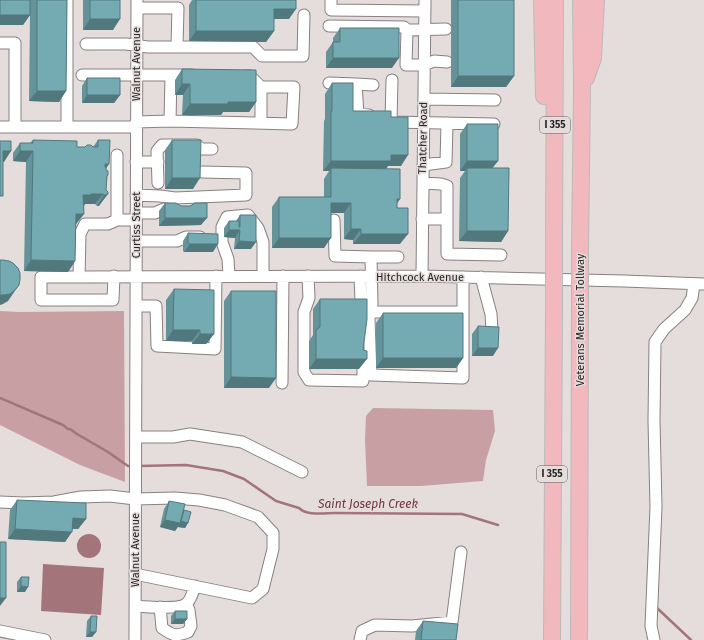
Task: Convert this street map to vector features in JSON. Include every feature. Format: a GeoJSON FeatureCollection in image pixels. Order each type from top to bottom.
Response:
{"type":"FeatureCollection","features":[{"type":"Feature","properties":{"kind":"highway"},"geometry":{"type":"LineString","coordinates":[[542,0],[547,196],[554,227]]}},
{"type":"Feature","properties":{"kind":"highway","name":"I 355"},"geometry":{"type":"LineString","coordinates":[[552,640],[555,0]]}},
{"type":"Feature","properties":{"kind":"highway","name":"Veterans Memorial Tollway"},"geometry":{"type":"LineString","coordinates":[[579,640],[582,89],[581,0]]}},
{"type":"Feature","properties":{"kind":"highway"},"geometry":{"type":"LineString","coordinates":[[582,89],[593,58],[596,0]]}},
{"type":"Feature","properties":{"kind":"street"},"geometry":{"type":"LineString","coordinates":[[67,0],[67,127]]}},
{"type":"Feature","properties":{"kind":"street"},"geometry":{"type":"LineString","coordinates":[[331,0],[331,10],[425,5]]}},
{"type":"Feature","properties":{"kind":"street"},"geometry":{"type":"LineString","coordinates":[[137,4],[178,8],[177,46]]}},
{"type":"Feature","properties":{"kind":"street","name":"Walnut Avenue"},"geometry":{"type":"LineString","coordinates":[[136,124],[137,4]]}},
{"type":"Feature","properties":{"kind":"street","name":"Thatcher Road"},"geometry":{"type":"LineString","coordinates":[[422,276],[425,5]]}},
{"type":"Feature","properties":{"kind":"street"},"geometry":{"type":"LineString","coordinates":[[86,44],[126,44],[147,47],[253,47],[262,56],[303,56],[304,15]]}},
{"type":"Feature","properties":{"kind":"street"},"geometry":{"type":"LineString","coordinates":[[329,26],[404,27],[407,30],[446,29]]}},
{"type":"Feature","properties":{"kind":"street"},"geometry":{"type":"LineString","coordinates":[[407,30],[406,65],[424,65],[434,61],[447,62]]}},
{"type":"Feature","properties":{"kind":"street"},"geometry":{"type":"LineString","coordinates":[[0,43],[15,43],[15,127]]}},
{"type":"Feature","properties":{"kind":"street"},"geometry":{"type":"LineString","coordinates":[[82,75],[203,75]]}},
{"type":"Feature","properties":{"kind":"street"},"geometry":{"type":"LineString","coordinates":[[170,121],[171,75]]}},
{"type":"Feature","properties":{"kind":"street"},"geometry":{"type":"LineString","coordinates":[[235,76],[250,76],[261,87],[261,123]]}},
{"type":"Feature","properties":{"kind":"street"},"geometry":{"type":"LineString","coordinates":[[392,80],[392,122],[494,124]]}},
{"type":"Feature","properties":{"kind":"street"},"geometry":{"type":"LineString","coordinates":[[329,83],[373,85]]}},
{"type":"Feature","properties":{"kind":"street"},"geometry":{"type":"LineString","coordinates":[[356,84],[358,114],[392,116]]}},
{"type":"Feature","properties":{"kind":"street"},"geometry":{"type":"LineString","coordinates":[[0,126],[67,127],[170,121],[292,124],[294,87],[261,87]]}},
{"type":"Feature","properties":{"kind":"street"},"geometry":{"type":"LineString","coordinates":[[424,99],[495,100]]}},
{"type":"Feature","properties":{"kind":"street"},"geometry":{"type":"LineString","coordinates":[[423,165],[446,162],[447,123]]}},
{"type":"Feature","properties":{"kind":"street","name":"Curtiss Street"},"geometry":{"type":"LineString","coordinates":[[136,124],[136,459]]}},
{"type":"Feature","properties":{"kind":"street"},"geometry":{"type":"LineString","coordinates":[[158,183],[158,151],[162,145],[197,145],[201,149],[212,149]]}},
{"type":"Feature","properties":{"kind":"street"},"geometry":{"type":"LineString","coordinates":[[117,155],[117,220]]}},
{"type":"Feature","properties":{"kind":"street"},"geometry":{"type":"LineString","coordinates":[[136,162],[158,162]]}},
{"type":"Feature","properties":{"kind":"street"},"geometry":{"type":"LineString","coordinates":[[136,195],[175,198],[246,195],[246,173],[202,172]]}},
{"type":"Feature","properties":{"kind":"street"},"geometry":{"type":"LineString","coordinates":[[423,183],[447,186],[447,254],[501,255]]}},
{"type":"Feature","properties":{"kind":"street"},"geometry":{"type":"LineString","coordinates":[[79,277],[80,234],[85,224],[108,224],[117,220],[155,213],[164,209],[187,209]]}},
{"type":"Feature","properties":{"kind":"street"},"geometry":{"type":"LineString","coordinates":[[229,276],[228,259],[222,242],[222,227],[227,217],[248,215],[258,228],[262,242],[263,276]]}},
{"type":"Feature","properties":{"kind":"street"},"geometry":{"type":"LineString","coordinates":[[422,219],[447,219]]}},
{"type":"Feature","properties":{"kind":"street"},"geometry":{"type":"LineString","coordinates":[[334,220],[335,256],[398,257]]}},
{"type":"Feature","properties":{"kind":"street"},"geometry":{"type":"LineString","coordinates":[[136,241],[177,241],[186,237],[207,237]]}},
{"type":"Feature","properties":{"kind":"street"},"geometry":{"type":"LineString","coordinates":[[348,257],[348,276]]}},
{"type":"Feature","properties":{"kind":"street"},"geometry":{"type":"LineString","coordinates":[[372,257],[372,304],[369,319],[371,375],[463,378],[463,277]]}},
{"type":"Feature","properties":{"kind":"street","name":"Hitchcock Avenue"},"geometry":{"type":"LineString","coordinates":[[114,276],[113,300],[41,300],[41,277],[114,276],[422,276],[699,284]]}},
{"type":"Feature","properties":{"kind":"street"},"geometry":{"type":"LineString","coordinates":[[136,306],[156,306],[157,346],[215,349],[216,276]]}},
{"type":"Feature","properties":{"kind":"street"},"geometry":{"type":"LineString","coordinates":[[282,383],[283,276]]}},
{"type":"Feature","properties":{"kind":"street"},"geometry":{"type":"LineString","coordinates":[[308,276],[309,298],[304,312],[304,372],[309,380],[363,381],[363,314],[360,276]]}},
{"type":"Feature","properties":{"kind":"street"},"geometry":{"type":"LineString","coordinates":[[481,277],[491,314],[492,330]]}},
{"type":"Feature","properties":{"kind":"street"},"geometry":{"type":"LineString","coordinates":[[654,640],[651,626],[656,507],[654,421],[655,342],[664,329],[685,310],[699,284]]}},
{"type":"Feature","properties":{"kind":"street"},"geometry":{"type":"LineString","coordinates":[[370,312],[463,312]]}},
{"type":"Feature","properties":{"kind":"street"},"geometry":{"type":"LineString","coordinates":[[136,438],[173,437],[190,434],[242,442],[302,472]]}},
{"type":"Feature","properties":{"kind":"street","name":"Walnut Avenue"},"geometry":{"type":"LineString","coordinates":[[135,640],[136,459]]}},
{"type":"Feature","properties":{"kind":"street"},"geometry":{"type":"LineString","coordinates":[[0,502],[54,502],[81,497],[110,496],[136,499],[175,498],[199,500],[225,504],[258,516],[274,533],[273,549],[263,589],[252,598],[135,574]]}},
{"type":"Feature","properties":{"kind":"street"},"geometry":{"type":"LineString","coordinates":[[360,640],[362,631],[375,625],[412,626],[452,622],[461,552]]}},
{"type":"Feature","properties":{"kind":"street"},"geometry":{"type":"LineString","coordinates":[[135,606],[183,606],[188,603],[195,586]]}},
{"type":"Feature","properties":{"kind":"street"},"geometry":{"type":"LineString","coordinates":[[160,607],[162,628],[172,635],[182,634],[188,632],[191,626],[189,610],[186,604]]}},
{"type":"Feature","properties":{"kind":"street"},"geometry":{"type":"LineString","coordinates":[[0,631],[46,640]]}},
{"type":"Feature","properties":{"kind":"shaded area"},"geometry":{"type":"Polygon","coordinates":[[[0,311],[124,311],[125,482],[80,465],[0,425],[0,311]]]}},
{"type":"Feature","properties":{"kind":"shaded area"},"geometry":{"type":"Polygon","coordinates":[[[373,408],[493,410],[495,431],[486,460],[483,481],[421,486],[367,486],[365,440],[366,416],[373,408]]]}},
{"type":"Feature","properties":{"kind":"shaded area"},"geometry":{"type":"Polygon","coordinates":[[[89,534],[94,535],[100,541],[100,551],[94,557],[89,558],[84,557],[78,551],[77,546],[78,541],[84,535],[89,534]]]}},
{"type":"Feature","properties":{"kind":"shaded area"},"geometry":{"type":"Polygon","coordinates":[[[43,564],[104,568],[101,615],[41,611],[43,564]]]}},
{"type":"Feature","properties":{"kind":"building"},"geometry":{"type":"Polygon","coordinates":[[[0,0],[30,0],[30,15],[0,15],[0,0]]]}},
{"type":"Feature","properties":{"kind":"building"},"geometry":{"type":"Polygon","coordinates":[[[37,0],[67,0],[66,91],[37,91],[37,0]]]}},
{"type":"Feature","properties":{"kind":"building"},"geometry":{"type":"Polygon","coordinates":[[[90,0],[120,0],[120,19],[90,19],[90,0]]]}},
{"type":"Feature","properties":{"kind":"building"},"geometry":{"type":"Polygon","coordinates":[[[196,0],[296,0],[296,9],[274,9],[274,31],[196,31],[196,0]]]}},
{"type":"Feature","properties":{"kind":"building"},"geometry":{"type":"Polygon","coordinates":[[[458,0],[514,0],[514,76],[458,76],[458,0]]]}},
{"type":"Feature","properties":{"kind":"building"},"geometry":{"type":"Polygon","coordinates":[[[340,28],[399,28],[399,58],[333,58],[333,42],[340,42],[340,28]]]}},
{"type":"Feature","properties":{"kind":"building"},"geometry":{"type":"Polygon","coordinates":[[[182,69],[256,70],[256,102],[190,104],[190,84],[182,84],[182,69]]]}},
{"type":"Feature","properties":{"kind":"building"},"geometry":{"type":"Polygon","coordinates":[[[87,78],[120,78],[120,95],[87,95],[87,78]]]}},
{"type":"Feature","properties":{"kind":"building"},"geometry":{"type":"Polygon","coordinates":[[[332,83],[353,83],[353,111],[391,111],[391,117],[408,117],[408,155],[391,155],[391,161],[331,161],[332,83]]]}},
{"type":"Feature","properties":{"kind":"building"},"geometry":{"type":"Polygon","coordinates":[[[467,124],[498,124],[498,161],[467,161],[467,124]]]}},
{"type":"Feature","properties":{"kind":"building"},"geometry":{"type":"Polygon","coordinates":[[[33,140],[77,141],[77,147],[91,145],[93,147],[98,147],[98,140],[110,140],[109,164],[105,164],[106,170],[108,171],[106,190],[108,194],[83,195],[84,214],[76,214],[75,261],[31,260],[33,151],[20,151],[20,143],[33,143],[33,140]]]}},
{"type":"Feature","properties":{"kind":"building"},"geometry":{"type":"Polygon","coordinates":[[[172,140],[201,140],[200,178],[172,178],[172,140]]]}},
{"type":"Feature","properties":{"kind":"building"},"geometry":{"type":"Polygon","coordinates":[[[0,141],[11,141],[11,151],[3,151],[3,196],[0,196],[0,141]]]}},
{"type":"Feature","properties":{"kind":"building"},"geometry":{"type":"Polygon","coordinates":[[[331,168],[400,169],[400,199],[397,199],[397,208],[408,208],[408,234],[361,234],[361,229],[351,229],[351,203],[331,203],[331,238],[279,238],[279,197],[331,197],[331,168]]]}},
{"type":"Feature","properties":{"kind":"building"},"geometry":{"type":"Polygon","coordinates":[[[467,168],[509,168],[508,231],[467,231],[467,168]]]}},
{"type":"Feature","properties":{"kind":"building"},"geometry":{"type":"Polygon","coordinates":[[[165,203],[176,203],[181,206],[190,206],[195,203],[207,203],[207,218],[165,218],[165,203]]]}},
{"type":"Feature","properties":{"kind":"building"},"geometry":{"type":"Polygon","coordinates":[[[240,215],[256,215],[256,242],[239,241],[240,230],[229,230],[229,221],[239,221],[240,227],[240,215]]]}},
{"type":"Feature","properties":{"kind":"building"},"geometry":{"type":"Polygon","coordinates":[[[188,233],[218,234],[218,244],[190,244],[188,243],[188,233]]]}},
{"type":"Feature","properties":{"kind":"building"},"geometry":{"type":"Polygon","coordinates":[[[0,260],[13,263],[18,268],[20,273],[19,285],[10,294],[0,295],[0,260]]]}},
{"type":"Feature","properties":{"kind":"building"},"geometry":{"type":"Polygon","coordinates":[[[174,289],[214,290],[214,334],[200,334],[200,330],[173,330],[174,289]]]}},
{"type":"Feature","properties":{"kind":"building"},"geometry":{"type":"Polygon","coordinates":[[[231,291],[276,291],[276,378],[231,377],[231,291]]]}},
{"type":"Feature","properties":{"kind":"building"},"geometry":{"type":"Polygon","coordinates":[[[320,299],[367,299],[367,319],[363,350],[367,351],[367,359],[316,359],[316,330],[320,327],[320,299]]]}},
{"type":"Feature","properties":{"kind":"building"},"geometry":{"type":"Polygon","coordinates":[[[383,313],[463,313],[463,358],[383,358],[383,313]]]}},
{"type":"Feature","properties":{"kind":"building"},"geometry":{"type":"Polygon","coordinates":[[[478,326],[499,327],[498,348],[478,348],[478,326]]]}},
{"type":"Feature","properties":{"kind":"building"},"geometry":{"type":"Polygon","coordinates":[[[17,500],[86,503],[86,519],[73,518],[72,532],[15,529],[17,500]]]}},
{"type":"Feature","properties":{"kind":"building"},"geometry":{"type":"Polygon","coordinates":[[[169,501],[185,504],[180,523],[165,520],[169,501]]]}},
{"type":"Feature","properties":{"kind":"building"},"geometry":{"type":"Polygon","coordinates":[[[184,510],[191,512],[188,523],[181,521],[184,510]]]}},
{"type":"Feature","properties":{"kind":"building"},"geometry":{"type":"Polygon","coordinates":[[[0,542],[6,542],[6,598],[0,598],[0,542]]]}},
{"type":"Feature","properties":{"kind":"building"},"geometry":{"type":"Polygon","coordinates":[[[21,577],[29,577],[28,587],[21,586],[21,577]]]}},
{"type":"Feature","properties":{"kind":"building"},"geometry":{"type":"Polygon","coordinates":[[[175,611],[187,611],[187,619],[175,619],[175,611]]]}},
{"type":"Feature","properties":{"kind":"building"},"geometry":{"type":"Polygon","coordinates":[[[91,616],[97,616],[96,632],[90,632],[91,616]]]}},
{"type":"Feature","properties":{"kind":"building"},"geometry":{"type":"Polygon","coordinates":[[[423,621],[458,624],[456,640],[421,640],[423,621]]]}},
{"type":"Feature","properties":{"kind":"waterway","name":"Saint Joseph Creek"},"geometry":{"type":"LineString","coordinates":[[0,398],[63,425],[128,466],[133,466]]}},
{"type":"Feature","properties":{"kind":"waterway","name":"Saint Joseph Creek"},"geometry":{"type":"LineString","coordinates":[[138,466],[186,465],[223,471],[244,479],[276,501],[299,508],[302,511],[316,514],[462,514],[498,525]]}},
{"type":"Feature","properties":{"kind":"waterway","name":"Saint Joseph Creek"},"geometry":{"type":"LineString","coordinates":[[657,608],[691,640]]}}]}
